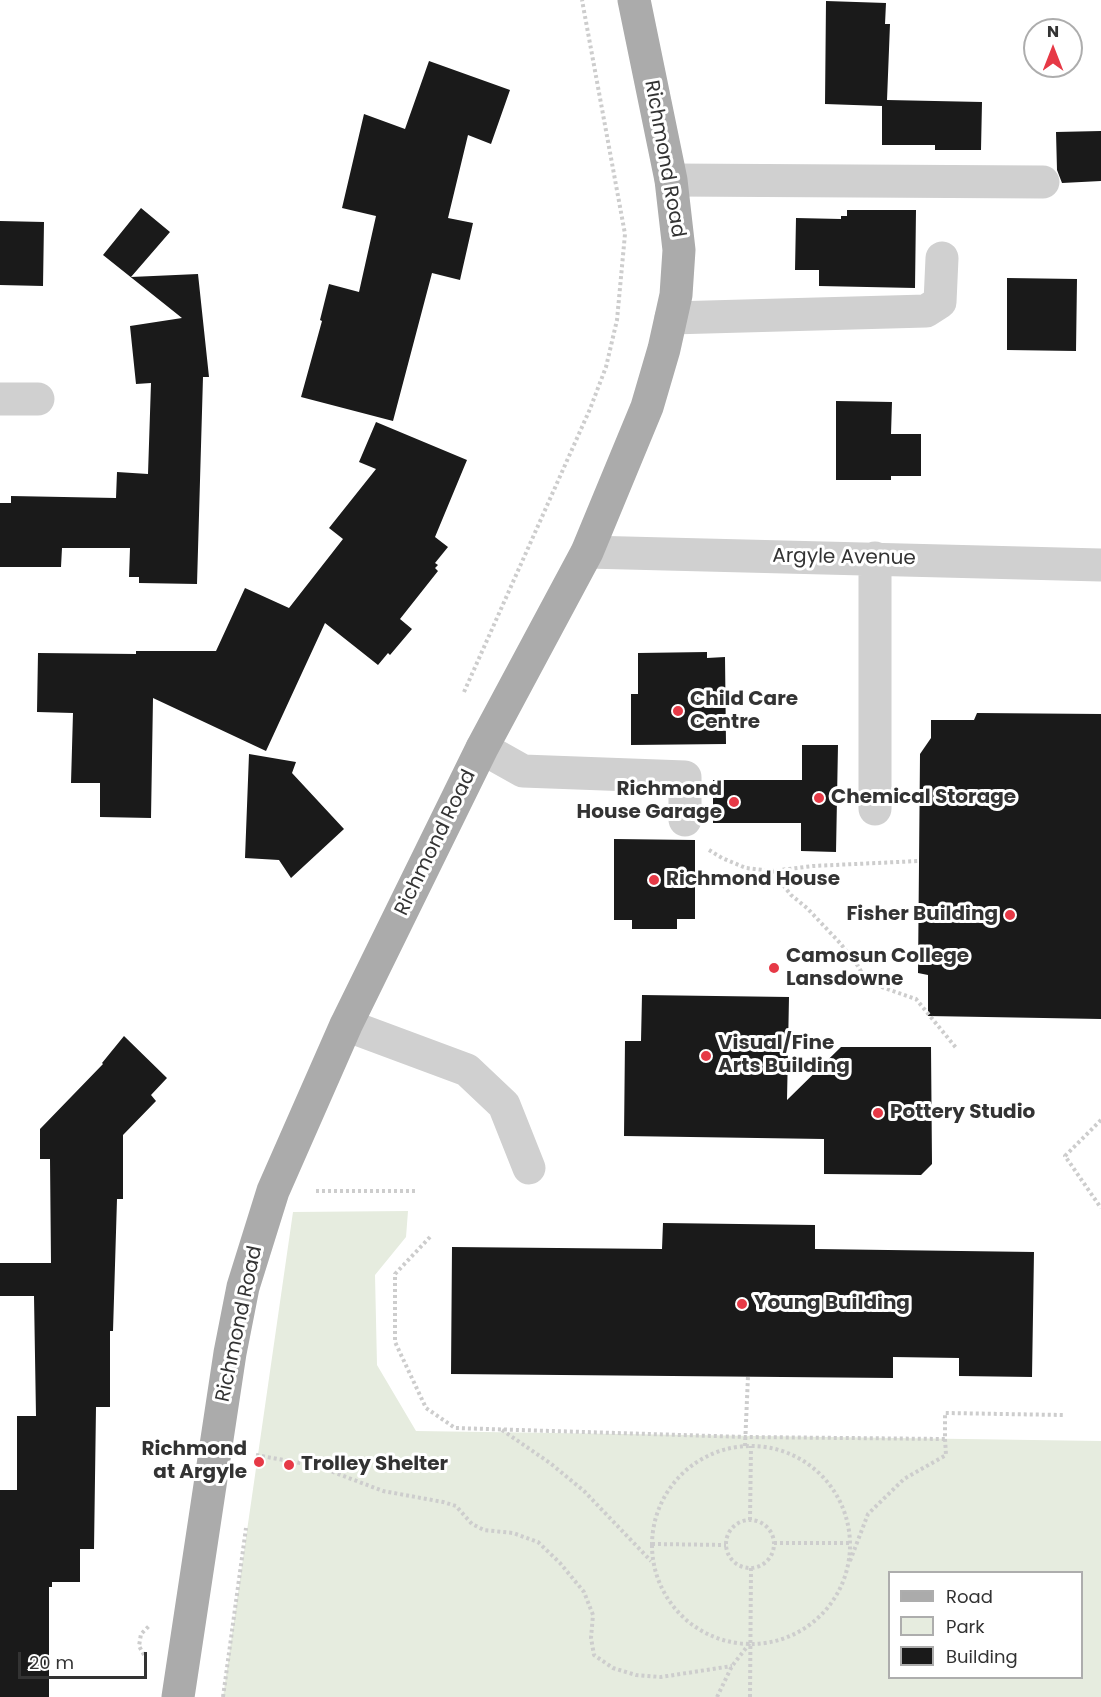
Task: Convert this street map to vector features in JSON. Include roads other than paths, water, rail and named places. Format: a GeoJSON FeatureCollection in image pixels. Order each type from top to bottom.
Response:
{"type":"FeatureCollection","features":[{"type":"Feature","properties":{"kind":"main road","name":"Richmond Road"},"geometry":{"type":"LineString","coordinates":[[178,1697],[228,1365],[243,1287],[273,1191],[346,1025],[482,748],[587,552],[647,407],[671,318],[676,295],[679,250],[671,180],[634,0]]}},
{"type":"Feature","properties":{"kind":"street"},"geometry":{"type":"LineString","coordinates":[[671,180],[1043,182]]}},
{"type":"Feature","properties":{"kind":"street"},"geometry":{"type":"LineString","coordinates":[[671,318],[926,311],[940,302],[942,258]]}},
{"type":"Feature","properties":{"kind":"street"},"geometry":{"type":"LineString","coordinates":[[0,399],[38,399]]}},
{"type":"Feature","properties":{"kind":"street","name":"Argyle Avenue"},"geometry":{"type":"LineString","coordinates":[[587,552],[1101,565]]}},
{"type":"Feature","properties":{"kind":"street"},"geometry":{"type":"LineString","coordinates":[[875,558],[875,809]]}},
{"type":"Feature","properties":{"kind":"street"},"geometry":{"type":"LineString","coordinates":[[482,748],[523,771],[686,777],[686,820]]}},
{"type":"Feature","properties":{"kind":"street"},"geometry":{"type":"LineString","coordinates":[[346,1025],[467,1070],[504,1105],[529,1168]]}},
{"type":"Feature","properties":{"kind":"place","name":"Child Care Centre"},"geometry":{"type":"Point","coordinates":[678,711]}},
{"type":"Feature","properties":{"kind":"place","name":"Chemical Storage"},"geometry":{"type":"Point","coordinates":[819,798]}},
{"type":"Feature","properties":{"kind":"place","name":"Richmond House Garage"},"geometry":{"type":"Point","coordinates":[734,802]}},
{"type":"Feature","properties":{"kind":"place","name":"Richmond House"},"geometry":{"type":"Point","coordinates":[654,880]}},
{"type":"Feature","properties":{"kind":"place","name":"Fisher Building"},"geometry":{"type":"Point","coordinates":[1010,915]}},
{"type":"Feature","properties":{"kind":"place","name":"Camosun College Lansdowne"},"geometry":{"type":"Point","coordinates":[774,968]}},
{"type":"Feature","properties":{"kind":"place","name":"Visual/Fine Arts Building"},"geometry":{"type":"Point","coordinates":[706,1056]}},
{"type":"Feature","properties":{"kind":"place","name":"Pottery Studio"},"geometry":{"type":"Point","coordinates":[878,1113]}},
{"type":"Feature","properties":{"kind":"place","name":"Young Building"},"geometry":{"type":"Point","coordinates":[742,1304]}},
{"type":"Feature","properties":{"kind":"place","name":"Richmond at Argyle"},"geometry":{"type":"Point","coordinates":[259,1462]}},
{"type":"Feature","properties":{"kind":"place","name":"Trolley Shelter"},"geometry":{"type":"Point","coordinates":[289,1465]}}]}
